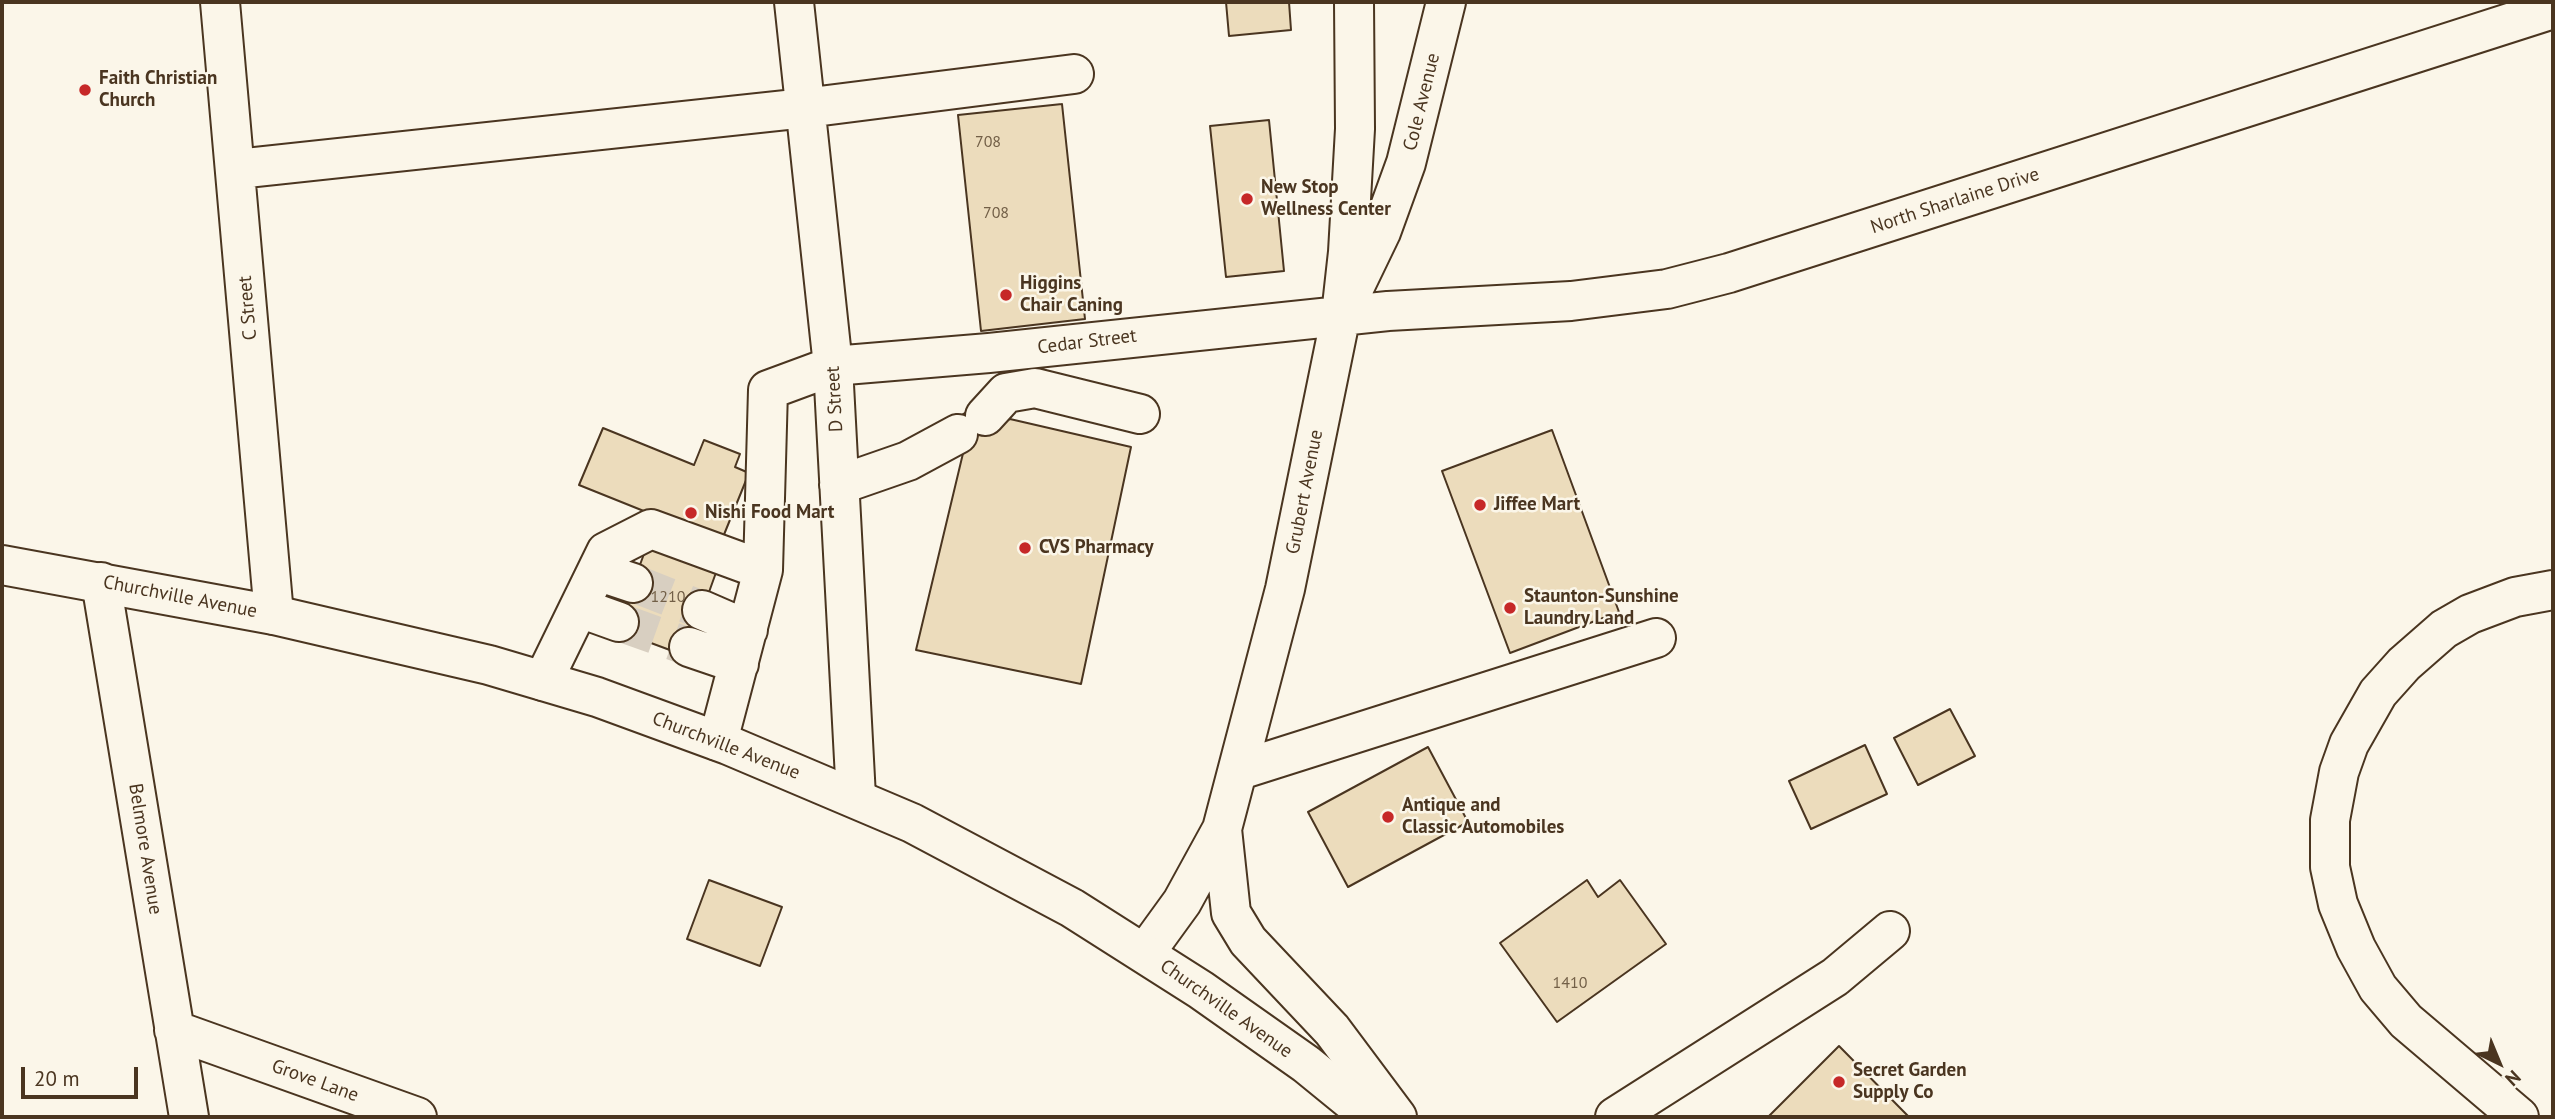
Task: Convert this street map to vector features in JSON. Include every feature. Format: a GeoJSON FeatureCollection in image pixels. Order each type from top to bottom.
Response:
{"type":"FeatureCollection","features":[{"type":"Feature","properties":{"kind":"street","name":"C Street"},"geometry":{"type":"LineString","coordinates":[[220,2],[237,169],[274,615]]}},
{"type":"Feature","properties":{"kind":"street","name":"D Street"},"geometry":{"type":"LineString","coordinates":[[794,2],[833,366],[856,797]]}},
{"type":"Feature","properties":{"kind":"street","name":"Grubert Avenue"},"geometry":{"type":"LineString","coordinates":[[1144,953],[1182,902],[1222,829],[1286,589],[1341,315],[1354,178],[1354,2]]}},
{"type":"Feature","properties":{"kind":"street","name":"Cole Avenue"},"geometry":{"type":"LineString","coordinates":[[1341,315],[1381,232],[1406,163],[1446,2]]}},
{"type":"Feature","properties":{"kind":"street","name":"North Sharlaine Drive"},"geometry":{"type":"LineString","coordinates":[[1341,315],[1571,301],[1628,295],[1692,283],[2553,9]]}},
{"type":"Feature","properties":{"kind":"street"},"geometry":{"type":"LineString","coordinates":[[237,169],[805,108],[1074,74]]}},
{"type":"Feature","properties":{"kind":"street","name":"Cedar Street"},"geometry":{"type":"LineString","coordinates":[[763,570],[768,390],[833,366],[989,353],[1341,315]]}},
{"type":"Feature","properties":{"kind":"street"},"geometry":{"type":"LineString","coordinates":[[839,485],[908,461],[972,425],[1006,393],[1035,388],[1140,414]]}},
{"type":"Feature","properties":{"kind":"street"},"geometry":{"type":"LineString","coordinates":[[543,681],[606,552],[652,529],[763,570],[719,741]]}},
{"type":"Feature","properties":{"kind":"street","name":"Churchville Avenue"},"geometry":{"type":"LineString","coordinates":[[2,565],[274,615],[543,681],[719,741],[856,797],[1060,901],[1144,953],[1306,1064],[1371,1117]]}},
{"type":"Feature","properties":{"kind":"street"},"geometry":{"type":"LineString","coordinates":[[597,571],[633,583]]}},
{"type":"Feature","properties":{"kind":"street","name":"Belmore Avenue"},"geometry":{"type":"LineString","coordinates":[[101,582],[189,1117]]}},
{"type":"Feature","properties":{"kind":"street"},"geometry":{"type":"LineString","coordinates":[[2519,1117],[2388,1002],[2364,966],[2341,913],[2330,867],[2331,810],[2339,772],[2349,744],[2378,693],[2427,642],[2453,624],[2488,606],[2553,590]]}},
{"type":"Feature","properties":{"kind":"street"},"geometry":{"type":"LineString","coordinates":[[580,608],[619,622]]}},
{"type":"Feature","properties":{"kind":"street"},"geometry":{"type":"LineString","coordinates":[[702,610],[743,647]]}},
{"type":"Feature","properties":{"kind":"street"},"geometry":{"type":"LineString","coordinates":[[1240,769],[1656,638]]}},
{"type":"Feature","properties":{"kind":"street"},"geometry":{"type":"LineString","coordinates":[[689,647],[743,647]]}},
{"type":"Feature","properties":{"kind":"street"},"geometry":{"type":"LineString","coordinates":[[1222,829],[1231,912],[1248,941],[1332,1030],[1396,1117]]}},
{"type":"Feature","properties":{"kind":"street"},"geometry":{"type":"LineString","coordinates":[[1615,1117],[1835,977],[1891,931]]}},
{"type":"Feature","properties":{"kind":"street","name":"Grove Lane"},"geometry":{"type":"LineString","coordinates":[[174,1030],[417,1117]]}},
{"type":"Feature","properties":{"kind":"building"},"geometry":{"type":"Polygon","coordinates":[[[1226,2],[1289,2],[1291,30],[1229,36],[1226,2]]]}},
{"type":"Feature","properties":{"kind":"building"},"geometry":{"type":"Polygon","coordinates":[[[1062,104],[1085,319],[981,331],[958,115],[1062,104]]]}},
{"type":"Feature","properties":{"kind":"building","name":"New Stop Wellness Center"},"geometry":{"type":"Polygon","coordinates":[[[1269,120],[1284,271],[1226,277],[1210,126],[1269,120]]]}},
{"type":"Feature","properties":{"kind":"building","name":"CVS Pharmacy"},"geometry":{"type":"Polygon","coordinates":[[[977,405],[994,429],[1010,419],[1131,447],[1081,684],[916,650],[965,445],[951,422],[977,405]]]}},
{"type":"Feature","properties":{"kind":"building","name":"Nishi Food Mart"},"geometry":{"type":"Polygon","coordinates":[[[603,428],[694,465],[704,440],[740,454],[735,467],[749,473],[721,542],[579,485],[603,428]]]}},
{"type":"Feature","properties":{"kind":"building"},"geometry":{"type":"Polygon","coordinates":[[[1552,430],[1619,612],[1510,653],[1442,471],[1552,430]]]}},
{"type":"Feature","properties":{"kind":"building"},"geometry":{"type":"Polygon","coordinates":[[[648,543],[718,567],[686,656],[616,630],[648,543]]]}},
{"type":"Feature","properties":{"kind":"building"},"geometry":{"type":"Polygon","coordinates":[[[1950,709],[1975,756],[1918,785],[1894,738],[1950,709]]]}},
{"type":"Feature","properties":{"kind":"building"},"geometry":{"type":"Polygon","coordinates":[[[1865,745],[1887,794],[1811,829],[1789,781],[1865,745]]]}},
{"type":"Feature","properties":{"kind":"building","name":"Antique and Classic Automobiles"},"geometry":{"type":"Polygon","coordinates":[[[1428,747],[1468,822],[1348,887],[1308,812],[1428,747]]]}},
{"type":"Feature","properties":{"kind":"building"},"geometry":{"type":"Polygon","coordinates":[[[709,880],[782,907],[760,966],[687,939],[709,880]]]}},
{"type":"Feature","properties":{"kind":"building"},"geometry":{"type":"Polygon","coordinates":[[[1587,880],[1598,897],[1620,880],[1666,944],[1557,1022],[1500,943],[1587,880]]]}},
{"type":"Feature","properties":{"kind":"building","name":"Secret Garden Supply Co"},"geometry":{"type":"Polygon","coordinates":[[[1839,1046],[1909,1117],[1768,1117],[1839,1046]]]}},
{"type":"Feature","properties":{"kind":"tunnel"},"geometry":{"type":"LineString","coordinates":[[633,583],[702,610]]}},
{"type":"Feature","properties":{"kind":"tunnel"},"geometry":{"type":"LineString","coordinates":[[619,622],[689,647]]}},
{"type":"Feature","properties":{"kind":"place","name":"Faith Christian Church"},"geometry":{"type":"Point","coordinates":[85,90]}},
{"type":"Feature","properties":{"kind":"place","name":"New Stop Wellness Center"},"geometry":{"type":"Point","coordinates":[1247,199]}},
{"type":"Feature","properties":{"kind":"place","name":"Higgins Chair Caning"},"geometry":{"type":"Point","coordinates":[1006,295]}},
{"type":"Feature","properties":{"kind":"place","name":"Jiffee Mart"},"geometry":{"type":"Point","coordinates":[1480,505]}},
{"type":"Feature","properties":{"kind":"place","name":"Nishi Food Mart"},"geometry":{"type":"Point","coordinates":[691,513]}},
{"type":"Feature","properties":{"kind":"place","name":"CVS Pharmacy"},"geometry":{"type":"Point","coordinates":[1025,548]}},
{"type":"Feature","properties":{"kind":"place","name":"Staunton-Sunshine Laundry Land"},"geometry":{"type":"Point","coordinates":[1510,608]}},
{"type":"Feature","properties":{"kind":"place","name":"Antique and Classic Automobiles"},"geometry":{"type":"Point","coordinates":[1388,817]}},
{"type":"Feature","properties":{"kind":"place","name":"Secret Garden Supply Co"},"geometry":{"type":"Point","coordinates":[1839,1082]}}]}
